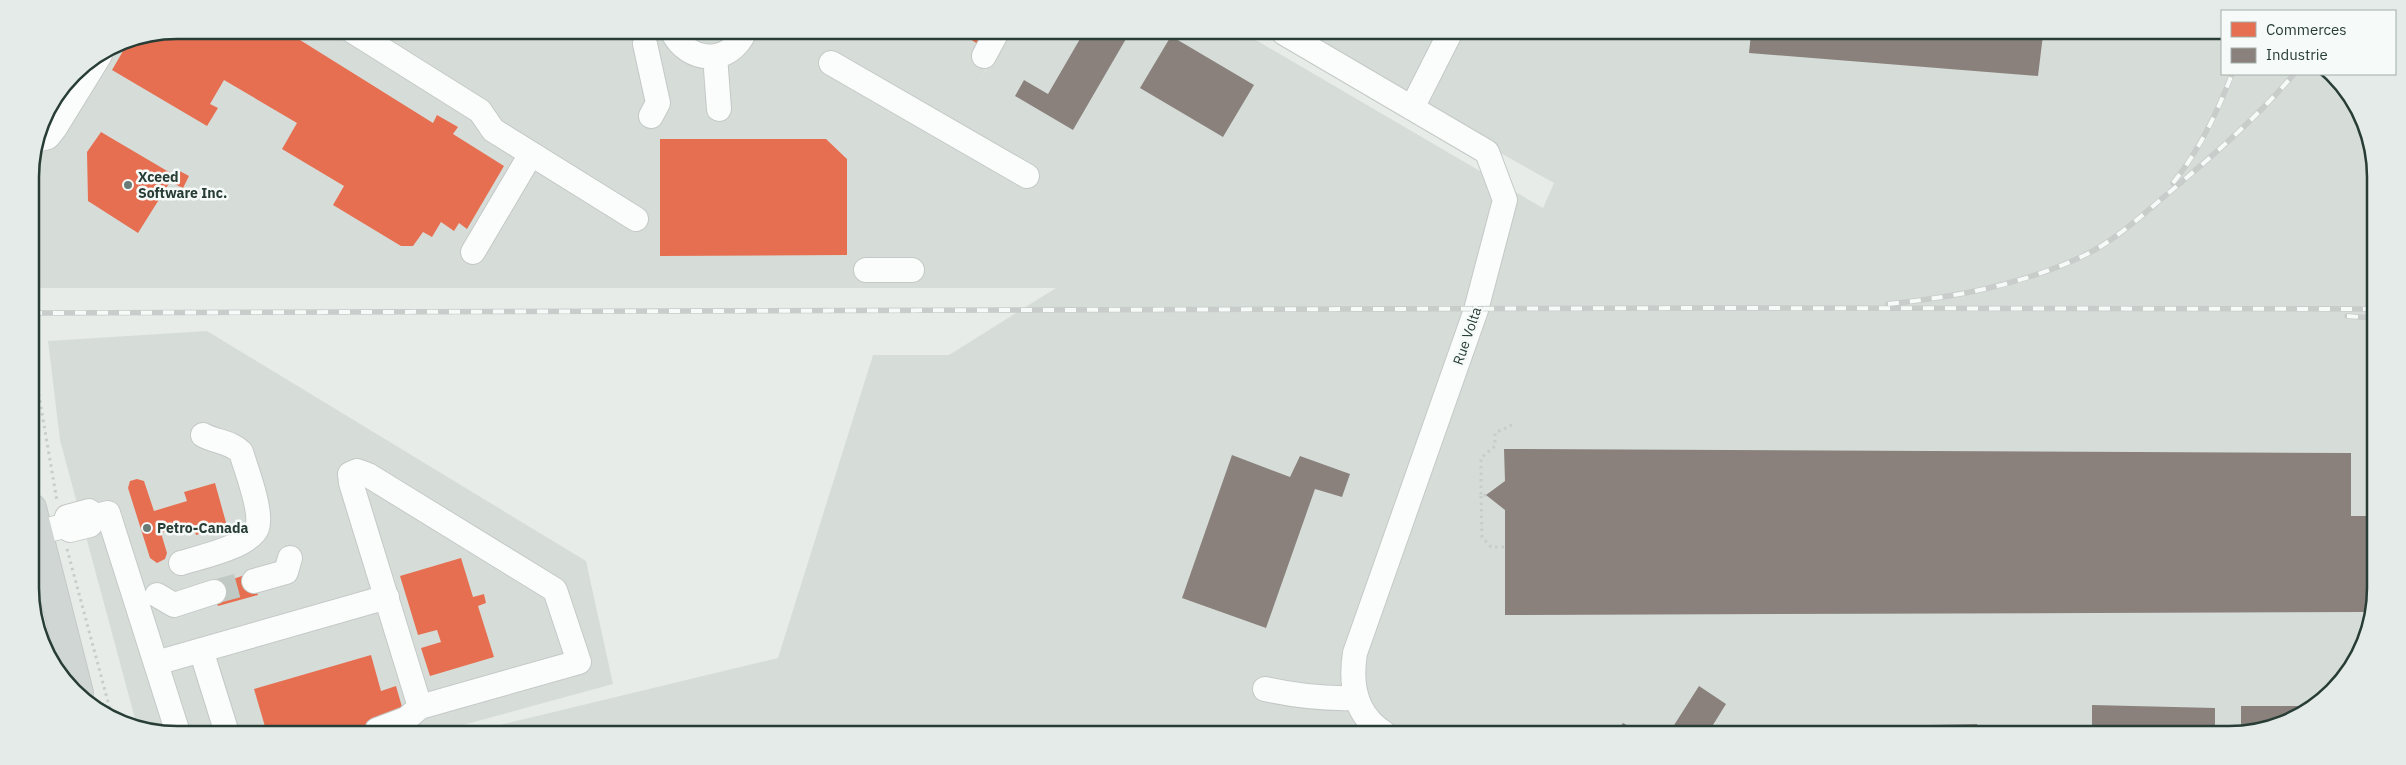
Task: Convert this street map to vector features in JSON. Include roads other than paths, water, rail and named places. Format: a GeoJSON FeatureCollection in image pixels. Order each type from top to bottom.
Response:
{"type":"FeatureCollection","features":[{"type":"Feature","properties":{"kind":"main road"},"geometry":{"type":"LineString","coordinates":[[39,518],[77,683]]}},
{"type":"Feature","properties":{"kind":"street"},"geometry":{"type":"LineString","coordinates":[[365,39],[480,111],[493,130],[636,219]]}},
{"type":"Feature","properties":{"kind":"street"},"geometry":{"type":"LineString","coordinates":[[643,39],[658,104],[651,116]]}},
{"type":"Feature","properties":{"kind":"street"},"geometry":{"type":"LineString","coordinates":[[678,39],[686,50],[698,55],[715,56],[734,48],[740,39]]}},
{"type":"Feature","properties":{"kind":"street"},"geometry":{"type":"LineString","coordinates":[[984,56],[993,39]]}},
{"type":"Feature","properties":{"kind":"street","name":"Rue Volta"},"geometry":{"type":"LineString","coordinates":[[1294,39],[1487,152],[1505,200],[1476,310],[1355,653],[1352,675],[1356,698],[1366,717],[1376,726]]}},
{"type":"Feature","properties":{"kind":"street"},"geometry":{"type":"LineString","coordinates":[[1412,108],[1447,39]]}},
{"type":"Feature","properties":{"kind":"street"},"geometry":{"type":"LineString","coordinates":[[715,56],[719,109]]}},
{"type":"Feature","properties":{"kind":"street"},"geometry":{"type":"LineString","coordinates":[[830,63],[1027,176]]}},
{"type":"Feature","properties":{"kind":"street"},"geometry":{"type":"LineString","coordinates":[[44,138],[48,137],[55,128],[92,68]]}},
{"type":"Feature","properties":{"kind":"street"},"geometry":{"type":"LineString","coordinates":[[473,252],[531,154]]}},
{"type":"Feature","properties":{"kind":"street"},"geometry":{"type":"LineString","coordinates":[[866,270],[912,270]]}},
{"type":"Feature","properties":{"kind":"street"},"geometry":{"type":"LineString","coordinates":[[190,560],[238,544],[252,536],[258,527],[258,513],[241,452],[234,445],[215,441],[203,435]]}},
{"type":"Feature","properties":{"kind":"street"},"geometry":{"type":"LineString","coordinates":[[388,726],[406,719],[420,707],[579,662],[555,590],[368,475],[357,471],[350,474],[351,483],[420,707]]}},
{"type":"Feature","properties":{"kind":"street"},"geometry":{"type":"LineString","coordinates":[[39,518],[64,526],[70,530],[90,525],[96,516],[108,513],[176,726]]}},
{"type":"Feature","properties":{"kind":"street"},"geometry":{"type":"LineString","coordinates":[[254,581],[288,565]]}},
{"type":"Feature","properties":{"kind":"street"},"geometry":{"type":"LineString","coordinates":[[157,595],[174,604],[214,592]]}},
{"type":"Feature","properties":{"kind":"street"},"geometry":{"type":"LineString","coordinates":[[156,663],[387,597]]}},
{"type":"Feature","properties":{"kind":"street"},"geometry":{"type":"LineString","coordinates":[[202,650],[225,726]]}},
{"type":"Feature","properties":{"kind":"street"},"geometry":{"type":"LineString","coordinates":[[1265,689],[1293,696],[1356,698]]}},
{"type":"Feature","properties":{"kind":"tunnel"},"geometry":{"type":"LineString","coordinates":[[214,592],[254,581]]}},
{"type":"Feature","properties":{"kind":"railway"},"geometry":{"type":"LineString","coordinates":[[2173,183],[2207,131],[2232,75]]}},
{"type":"Feature","properties":{"kind":"railway"},"geometry":{"type":"LineString","coordinates":[[1888,304],[1938,298],[2012,282],[2060,266],[2094,250],[2136,221],[2216,153],[2264,107],[2293,75]]}},
{"type":"Feature","properties":{"kind":"railway"},"geometry":{"type":"LineString","coordinates":[[39,313],[1708,308],[2367,309]]}},
{"type":"Feature","properties":{"kind":"railway"},"geometry":{"type":"LineString","coordinates":[[2347,316],[2367,318]]}},
{"type":"Feature","properties":{"kind":"place","name":"Xceed Software Inc."},"geometry":{"type":"Point","coordinates":[128,185]}},
{"type":"Feature","properties":{"kind":"place","name":"Petro-Canada"},"geometry":{"type":"Point","coordinates":[147,528]}}]}
